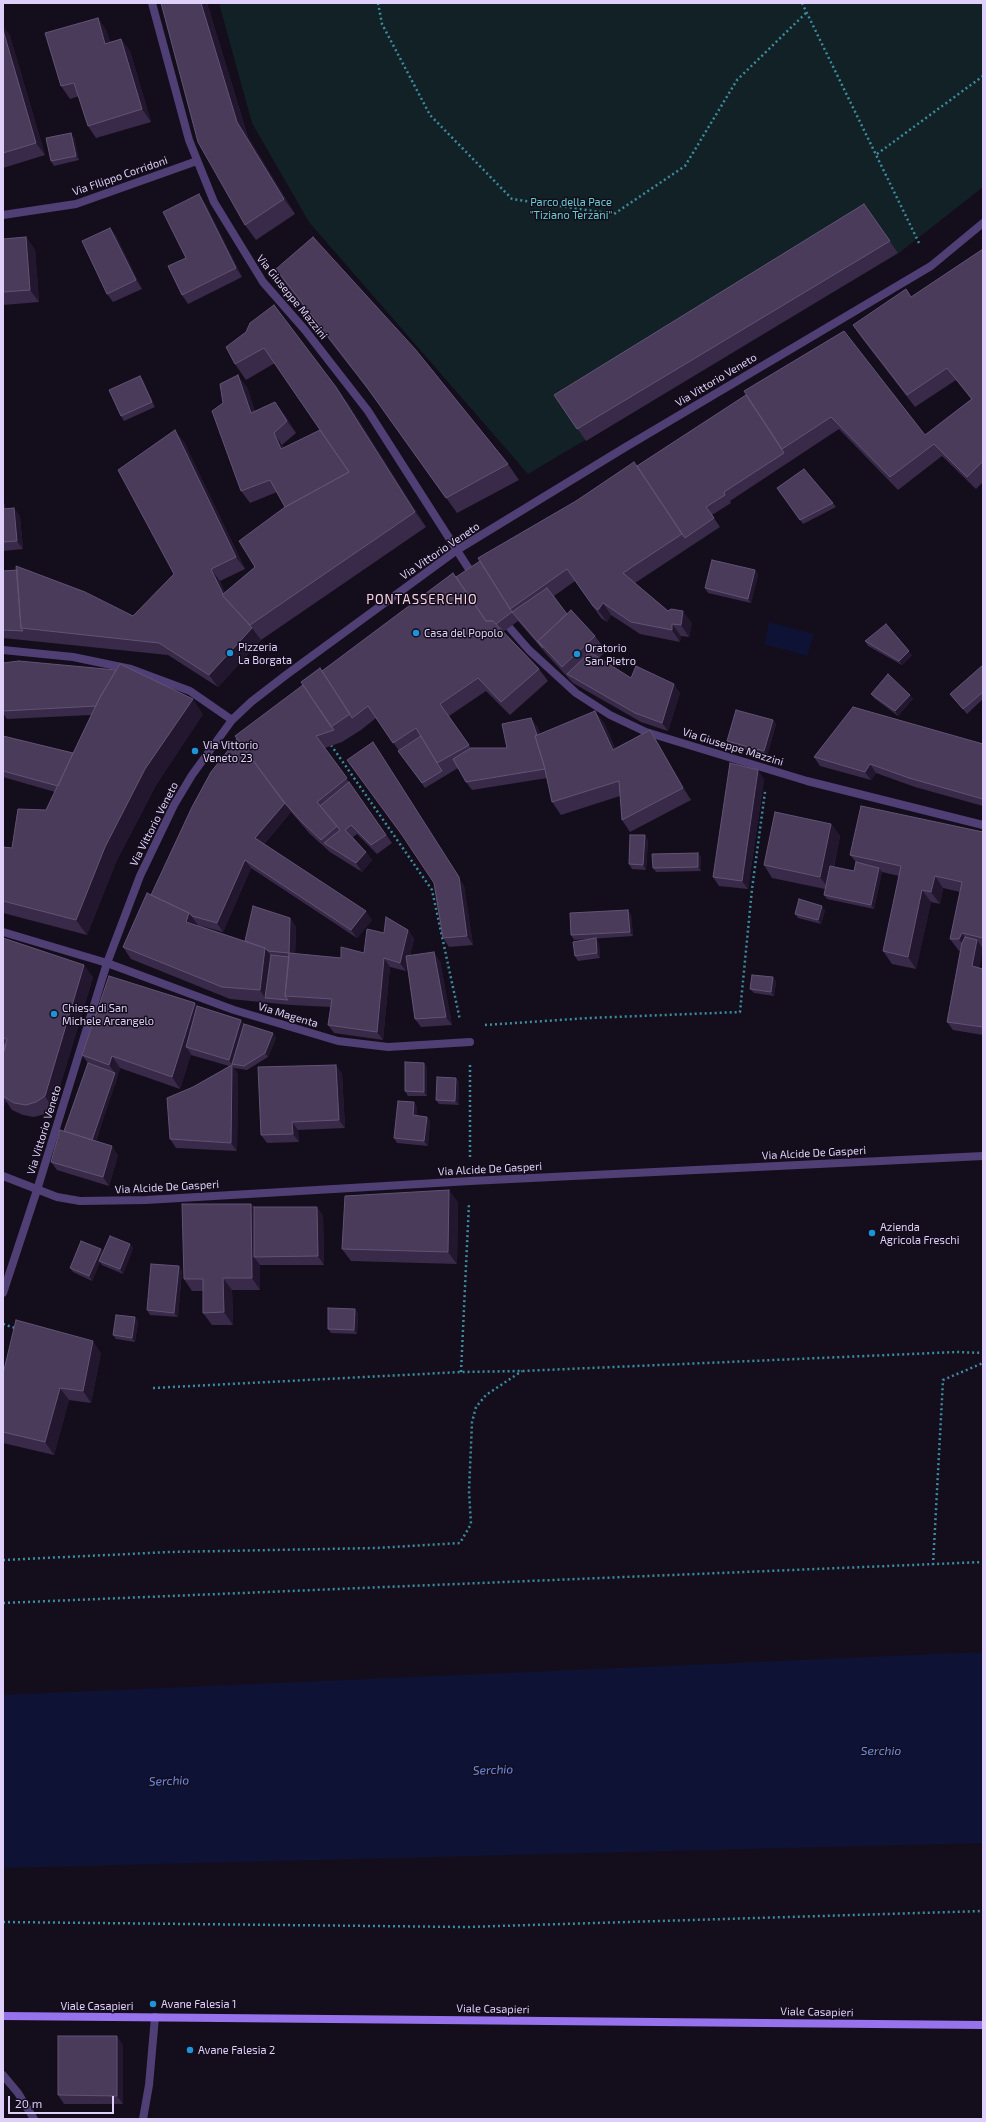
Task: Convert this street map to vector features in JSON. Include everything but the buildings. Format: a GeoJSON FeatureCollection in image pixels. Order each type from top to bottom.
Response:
{"type":"FeatureCollection","features":[{"type":"Feature","properties":{"kind":"main road","name":"Viale Casapieri"},"geometry":{"type":"LineString","coordinates":[[3,2016],[983,2025]]}},
{"type":"Feature","properties":{"kind":"street","name":"Via Giuseppe Mazzini"},"geometry":{"type":"LineString","coordinates":[[152,3],[197,161],[214,202],[246,257],[263,282],[306,330],[368,411],[474,577]]}},
{"type":"Feature","properties":{"kind":"street","name":"Via FIlippo Corridoni"},"geometry":{"type":"LineString","coordinates":[[3,215],[76,204],[197,161]]}},
{"type":"Feature","properties":{"kind":"street","name":"Via Vittorio Veneto"},"geometry":{"type":"LineString","coordinates":[[3,1293],[37,1190],[107,963],[140,876],[174,806],[192,775],[232,720],[251,702],[274,684],[457,550],[624,448],[931,266],[983,223]]}},
{"type":"Feature","properties":{"kind":"street","name":"Via Giuseppe Mazzini"},"geometry":{"type":"LineString","coordinates":[[509,628],[529,650],[570,688],[610,715],[646,732],[807,781],[983,825]]}},
{"type":"Feature","properties":{"kind":"street"},"geometry":{"type":"LineString","coordinates":[[3,650],[73,657],[131,669],[190,691],[232,720]]}},
{"type":"Feature","properties":{"kind":"street","name":"Via Magenta"},"geometry":{"type":"LineString","coordinates":[[3,932],[107,963],[234,1010],[338,1041],[388,1047],[470,1042]]}},
{"type":"Feature","properties":{"kind":"street","name":"Via Alcide De Gasperi"},"geometry":{"type":"LineString","coordinates":[[3,1176],[57,1197],[80,1201],[139,1200],[470,1181],[983,1156]]}},
{"type":"Feature","properties":{"kind":"street"},"geometry":{"type":"LineString","coordinates":[[143,2119],[149,2085],[155,2017]]}},
{"type":"Feature","properties":{"kind":"street"},"geometry":{"type":"LineString","coordinates":[[3,2075],[18,2093],[34,2119]]}},
{"type":"Feature","properties":{"kind":"path"},"geometry":{"type":"LineString","coordinates":[[378,3],[382,24],[430,115],[512,199],[614,214],[685,166],[737,80],[807,12]]}},
{"type":"Feature","properties":{"kind":"path"},"geometry":{"type":"LineString","coordinates":[[802,3],[877,154],[921,247]]}},
{"type":"Feature","properties":{"kind":"path"},"geometry":{"type":"LineString","coordinates":[[877,154],[983,76]]}},
{"type":"Feature","properties":{"kind":"path"},"geometry":{"type":"LineString","coordinates":[[332,745],[432,890],[462,1026],[470,1042],[470,1181],[461,1372]]}},
{"type":"Feature","properties":{"kind":"path"},"geometry":{"type":"LineString","coordinates":[[462,1026],[589,1018],[740,1012],[752,889],[768,769]]}},
{"type":"Feature","properties":{"kind":"path"},"geometry":{"type":"LineString","coordinates":[[3,1324],[15,1328]]}},
{"type":"Feature","properties":{"kind":"path"},"geometry":{"type":"LineString","coordinates":[[153,1388],[461,1372],[522,1371],[941,1353],[983,1353]]}},
{"type":"Feature","properties":{"kind":"path"},"geometry":{"type":"LineString","coordinates":[[933,1565],[943,1380],[983,1363]]}},
{"type":"Feature","properties":{"kind":"path"},"geometry":{"type":"LineString","coordinates":[[3,1560],[170,1552],[376,1548],[460,1543],[471,1524],[469,1491],[472,1422],[476,1407],[486,1396],[522,1371]]}},
{"type":"Feature","properties":{"kind":"path"},"geometry":{"type":"LineString","coordinates":[[3,1602],[983,1562]]}},
{"type":"Feature","properties":{"kind":"path"},"geometry":{"type":"LineString","coordinates":[[3,1922],[466,1927],[983,1911]]}},
{"type":"Feature","properties":{"kind":"green space","name":"Parco della Pace \"Tiziano Terzani\""},"geometry":{"type":"Polygon","coordinates":[[[219,3],[983,3],[983,187],[899,253],[528,474],[309,222],[252,123],[219,3]]]}},
{"type":"Feature","properties":{"kind":"water"},"geometry":{"type":"Polygon","coordinates":[[[769,622],[814,634],[807,656],[765,644],[769,622]]]}},
{"type":"Feature","properties":{"kind":"water","name":"Serchio"},"geometry":{"type":"Polygon","coordinates":[[[983,1652],[983,1843],[3,1868],[3,1695],[983,1652]]]}},
{"type":"Feature","properties":{"kind":"place","name":"Casa del Popolo"},"geometry":{"type":"Point","coordinates":[416,633]}},
{"type":"Feature","properties":{"kind":"place","name":"Pizzeria La Borgata"},"geometry":{"type":"Point","coordinates":[230,653]}},
{"type":"Feature","properties":{"kind":"place","name":"Oratorio San Pietro"},"geometry":{"type":"Point","coordinates":[577,654]}},
{"type":"Feature","properties":{"kind":"place","name":"Via Vittorio Veneto 23"},"geometry":{"type":"Point","coordinates":[195,751]}},
{"type":"Feature","properties":{"kind":"place","name":"Chiesa di San Michele Arcangelo"},"geometry":{"type":"Point","coordinates":[54,1014]}},
{"type":"Feature","properties":{"kind":"place","name":"Azienda Agricola Freschi"},"geometry":{"type":"Point","coordinates":[872,1233]}},
{"type":"Feature","properties":{"kind":"place","name":"Avane Falesia 1"},"geometry":{"type":"Point","coordinates":[153,2004]}},
{"type":"Feature","properties":{"kind":"place","name":"Avane Falesia 2"},"geometry":{"type":"Point","coordinates":[190,2050]}},
{"type":"Feature","properties":{"kind":"district","name":"PONTASSERCHIO"},"geometry":{"type":"Point","coordinates":[422,600]}}]}
